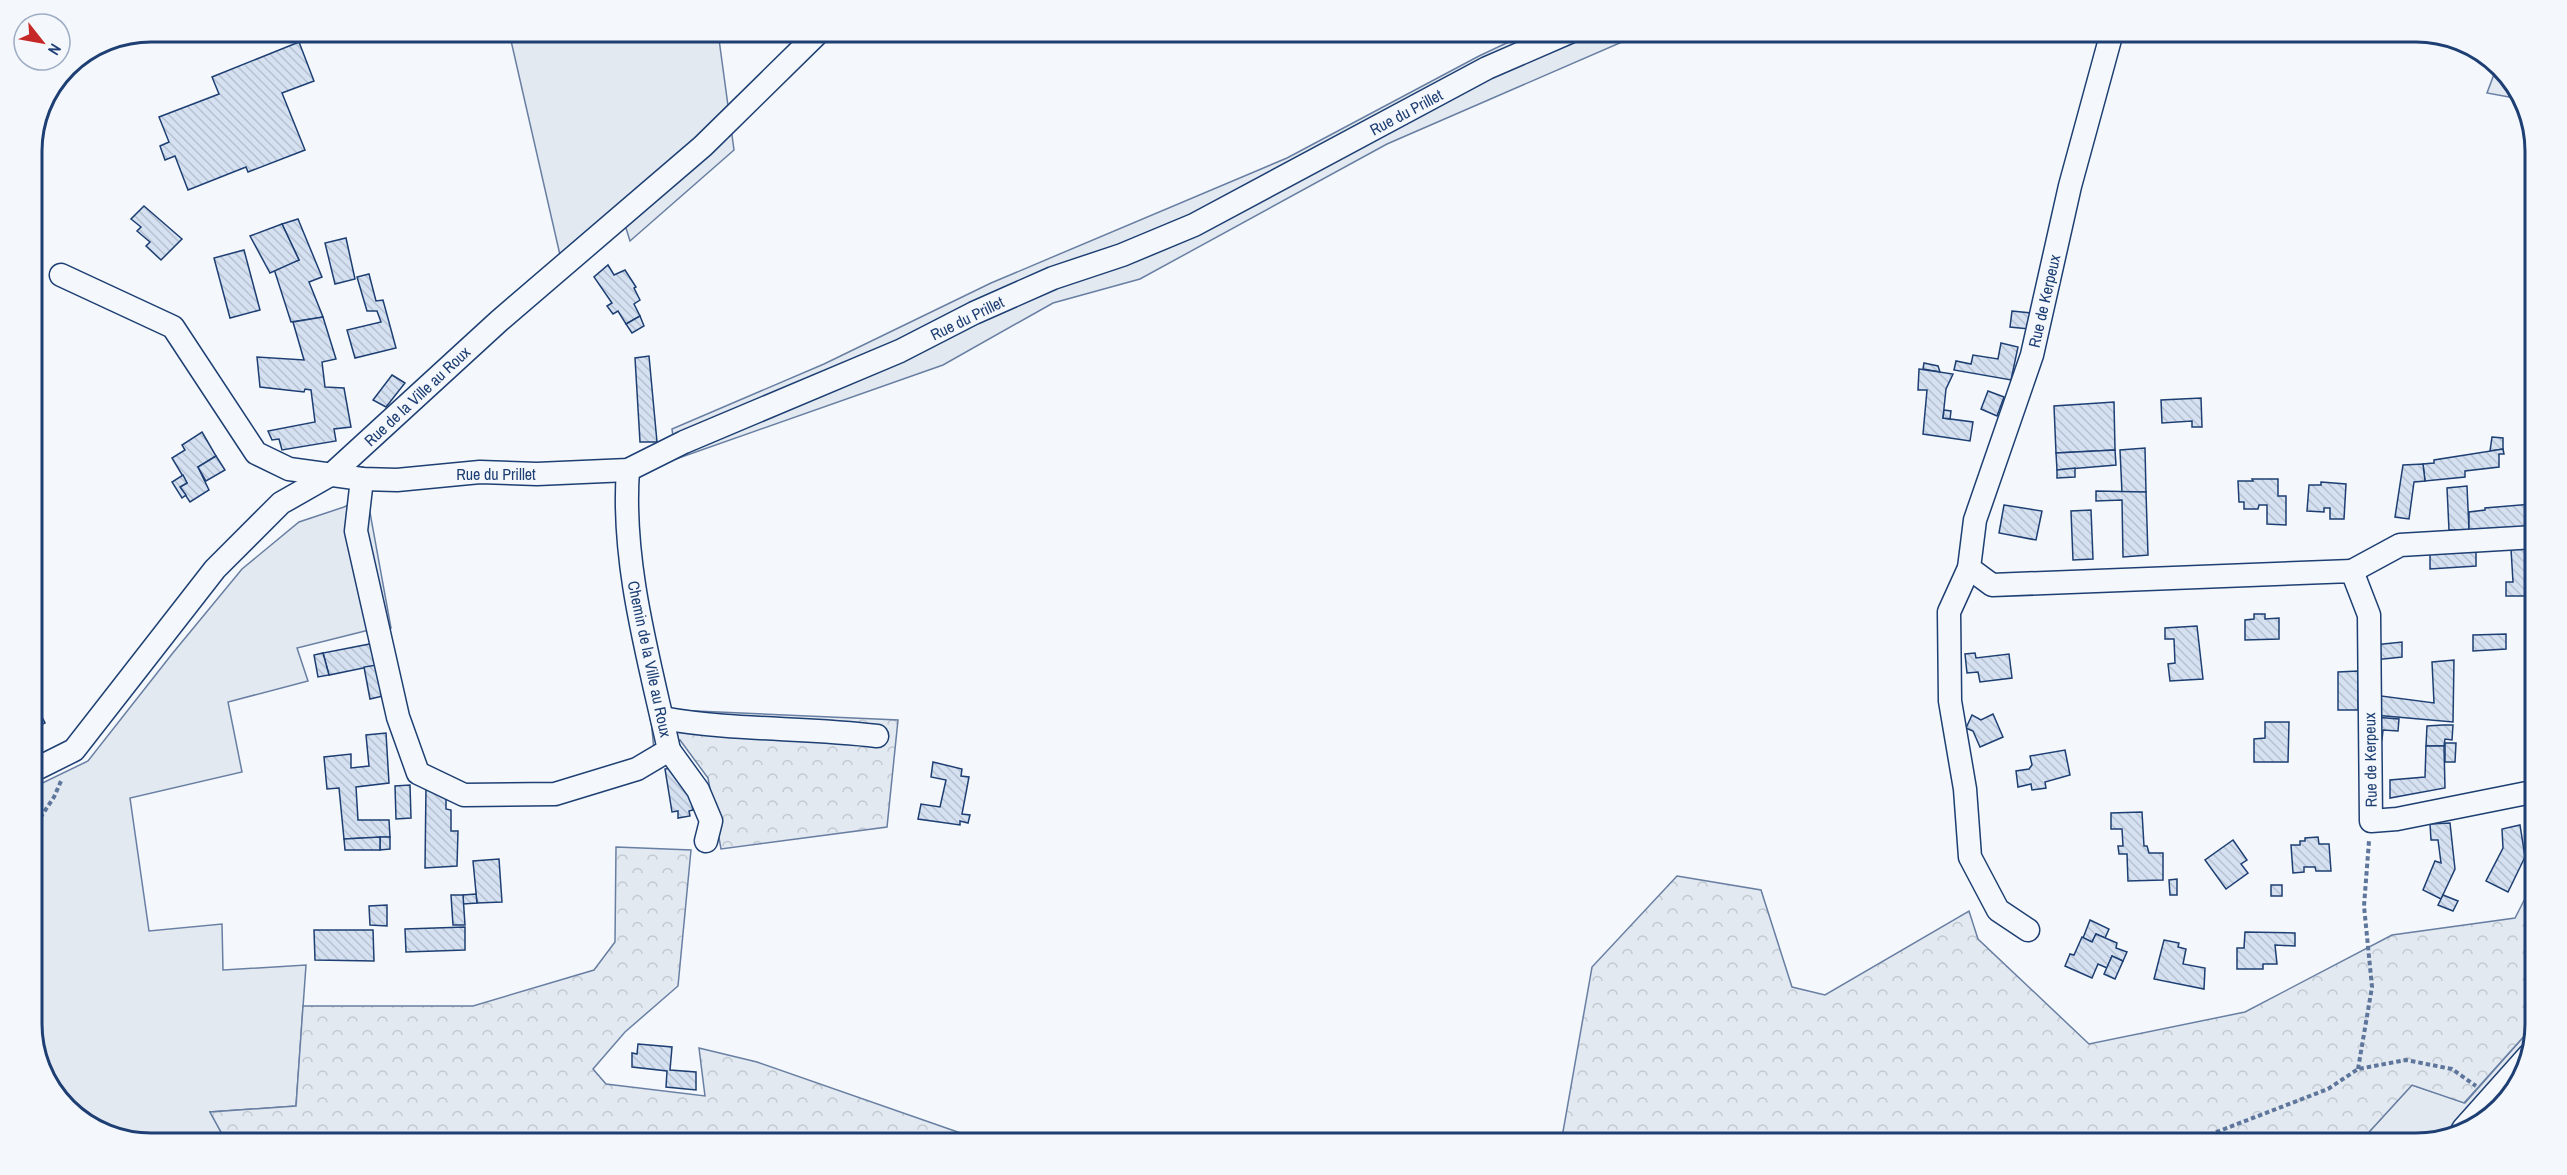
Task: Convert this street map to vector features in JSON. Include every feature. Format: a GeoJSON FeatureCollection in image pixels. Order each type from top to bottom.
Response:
{"type":"FeatureCollection","features":[{"type":"Feature","properties":{"kind":"street","name":"Rue de la Ville au Roux"},"geometry":{"type":"LineString","coordinates":[[42,766],[75,750],[215,569],[281,503],[332,474],[499,321],[703,146],[809,42]]}},
{"type":"Feature","properties":{"kind":"street","name":"Rue du Prillet"},"geometry":{"type":"LineString","coordinates":[[61,275],[174,327],[256,453],[289,470],[362,479],[397,480],[480,472],[537,474],[628,470],[684,442],[900,351],[974,313],[1053,278],[1122,255],[1194,225],[1487,68],[1547,42]]}},
{"type":"Feature","properties":{"kind":"street","name":"Rue de Kerpeux"},"geometry":{"type":"LineString","coordinates":[[2028,930],[1998,910],[1970,857],[1965,789],[1950,701],[1949,612],[1969,568],[1975,520],[2032,355],[2070,186],[2109,42]]}},
{"type":"Feature","properties":{"kind":"street","name":"Chemin de la Ville au Roux"},"geometry":{"type":"LineString","coordinates":[[362,479],[356,531],[398,717],[418,773],[464,795],[555,794],[637,769],[669,750],[631,570],[625,508],[628,470]]}},
{"type":"Feature","properties":{"kind":"street"},"geometry":{"type":"LineString","coordinates":[[1969,568],[1992,585],[2352,571],[2400,545],[2525,538]]}},
{"type":"Feature","properties":{"kind":"street","name":"Rue de Kerpeux"},"geometry":{"type":"LineString","coordinates":[[2352,571],[2369,615],[2371,821],[2397,819],[2525,793]]}},
{"type":"Feature","properties":{"kind":"street"},"geometry":{"type":"LineString","coordinates":[[662,718],[696,724],[844,731],[878,736]]}},
{"type":"Feature","properties":{"kind":"street"},"geometry":{"type":"LineString","coordinates":[[669,750],[698,789],[711,821],[706,841]]}},
{"type":"Feature","properties":{"kind":"street"},"geometry":{"type":"LineString","coordinates":[[2474,1117],[2513,1072]]}},
{"type":"Feature","properties":{"kind":"path"},"geometry":{"type":"LineString","coordinates":[[42,815],[54,797],[75,750]]}},
{"type":"Feature","properties":{"kind":"path"},"geometry":{"type":"LineString","coordinates":[[2358,1070],[2372,987],[2364,906],[2371,821]]}},
{"type":"Feature","properties":{"kind":"path"},"geometry":{"type":"LineString","coordinates":[[2214,1133],[2328,1089],[2358,1070],[2406,1060],[2452,1069],[2491,1097]]}},
{"type":"Feature","properties":{"kind":"green space"},"geometry":{"type":"Polygon","coordinates":[[[511,42],[719,42],[734,150],[630,241],[621,212],[560,255],[511,42]]]}},
{"type":"Feature","properties":{"kind":"green space"},"geometry":{"type":"Polygon","coordinates":[[[1509,42],[1622,42],[1387,144],[1140,279],[1053,303],[943,365],[676,459],[672,429],[824,364],[991,283],[1287,158],[1509,42]]]}},
{"type":"Feature","properties":{"kind":"green space"},"geometry":{"type":"Polygon","coordinates":[[[2494,75],[2510,97],[2487,93],[2494,75]]]}},
{"type":"Feature","properties":{"kind":"green space"},"geometry":{"type":"Polygon","coordinates":[[[367,496],[391,628],[365,631],[297,648],[308,681],[228,702],[242,772],[130,798],[149,931],[222,924],[223,970],[306,965],[296,1106],[210,1112],[222,1133],[151,1133],[130,1131],[109,1125],[79,1106],[60,1085],[44,1045],[42,1031],[42,783],[88,761],[242,569],[299,522],[344,507],[367,496]]]}},
{"type":"Feature","properties":{"kind":"green space"},"geometry":{"type":"Polygon","coordinates":[[[650,709],[898,720],[887,827],[721,849],[708,778],[680,740],[654,750],[650,709]]]}},
{"type":"Feature","properties":{"kind":"green space"},"geometry":{"type":"Polygon","coordinates":[[[616,847],[691,850],[678,986],[625,1032],[593,1069],[606,1084],[705,1096],[699,1048],[757,1062],[961,1133],[222,1133],[210,1112],[296,1106],[303,1006],[473,1006],[594,970],[615,942],[616,847]]]}},
{"type":"Feature","properties":{"kind":"green space"},"geometry":{"type":"Polygon","coordinates":[[[1677,876],[1761,890],[1792,987],[1825,995],[1969,911],[1978,939],[2089,1044],[2245,1012],[2392,935],[2515,918],[2525,898],[2524,1036],[2464,1103],[2412,1085],[2368,1133],[1563,1133],[1592,967],[1677,876]]]}},
{"type":"Feature","properties":{"kind":"green space"},"geometry":{"type":"Polygon","coordinates":[[[2524,1036],[2517,1066],[2510,1078],[2493,1101],[2477,1115],[2437,1131],[2368,1133],[2412,1085],[2465,1103],[2524,1036]]]}},
{"type":"Feature","properties":{"kind":"building"},"geometry":{"type":"Polygon","coordinates":[[[299,42],[314,81],[282,93],[305,150],[248,172],[246,167],[188,190],[175,156],[165,160],[160,146],[169,142],[159,117],[219,94],[212,77],[299,42]]]}},
{"type":"Feature","properties":{"kind":"building"},"geometry":{"type":"Polygon","coordinates":[[[144,206],[182,239],[161,260],[146,246],[150,242],[137,231],[141,227],[131,219],[144,206]]]}},
{"type":"Feature","properties":{"kind":"building"},"geometry":{"type":"Polygon","coordinates":[[[298,219],[322,277],[309,282],[323,317],[291,322],[274,269],[299,260],[282,224],[298,219]]]}},
{"type":"Feature","properties":{"kind":"building"},"geometry":{"type":"Polygon","coordinates":[[[282,224],[299,260],[270,273],[250,236],[282,224]]]}},
{"type":"Feature","properties":{"kind":"building"},"geometry":{"type":"Polygon","coordinates":[[[346,238],[355,279],[335,284],[325,243],[346,238]]]}},
{"type":"Feature","properties":{"kind":"building"},"geometry":{"type":"Polygon","coordinates":[[[244,250],[260,310],[230,318],[214,258],[244,250]]]}},
{"type":"Feature","properties":{"kind":"building"},"geometry":{"type":"Polygon","coordinates":[[[608,265],[614,275],[625,270],[636,287],[634,288],[640,300],[634,304],[640,316],[626,324],[618,311],[613,314],[607,306],[612,303],[594,277],[608,265]]]}},
{"type":"Feature","properties":{"kind":"building"},"geometry":{"type":"Polygon","coordinates":[[[369,274],[376,301],[383,300],[396,348],[355,358],[347,330],[381,322],[377,311],[367,311],[357,277],[369,274]]]}},
{"type":"Feature","properties":{"kind":"building"},"geometry":{"type":"Polygon","coordinates":[[[2012,311],[2031,313],[2029,329],[2010,327],[2012,311]]]}},
{"type":"Feature","properties":{"kind":"building"},"geometry":{"type":"Polygon","coordinates":[[[640,316],[644,326],[632,333],[626,324],[640,316]]]}},
{"type":"Feature","properties":{"kind":"building"},"geometry":{"type":"Polygon","coordinates":[[[323,317],[336,359],[322,362],[325,387],[344,388],[351,427],[334,429],[336,441],[282,450],[279,439],[272,440],[268,431],[315,422],[311,390],[305,389],[304,392],[260,387],[257,357],[304,360],[293,322],[323,317]]]}},
{"type":"Feature","properties":{"kind":"building"},"geometry":{"type":"Polygon","coordinates":[[[2001,343],[2018,347],[2011,380],[1954,370],[1956,361],[1971,364],[1973,355],[1998,359],[2001,343]]]}},
{"type":"Feature","properties":{"kind":"building"},"geometry":{"type":"Polygon","coordinates":[[[649,356],[657,442],[640,442],[635,358],[649,356]]]}},
{"type":"Feature","properties":{"kind":"building"},"geometry":{"type":"Polygon","coordinates":[[[1924,363],[1938,366],[1940,372],[1923,369],[1924,363]]]}},
{"type":"Feature","properties":{"kind":"building"},"geometry":{"type":"Polygon","coordinates":[[[1919,369],[1953,374],[1946,389],[1943,418],[1973,422],[1970,441],[1923,434],[1927,390],[1918,390],[1919,369]]]}},
{"type":"Feature","properties":{"kind":"building"},"geometry":{"type":"Polygon","coordinates":[[[392,375],[405,383],[386,407],[373,400],[392,375]]]}},
{"type":"Feature","properties":{"kind":"building"},"geometry":{"type":"Polygon","coordinates":[[[1988,391],[2004,397],[1997,416],[1981,409],[1988,391]]]}},
{"type":"Feature","properties":{"kind":"building"},"geometry":{"type":"Polygon","coordinates":[[[2201,398],[2202,427],[2192,427],[2192,421],[2162,423],[2161,400],[2201,398]]]}},
{"type":"Feature","properties":{"kind":"building"},"geometry":{"type":"Polygon","coordinates":[[[2114,402],[2115,450],[2056,453],[2054,406],[2114,402]]]}},
{"type":"Feature","properties":{"kind":"building"},"geometry":{"type":"Polygon","coordinates":[[[1944,410],[1951,411],[1950,419],[1943,418],[1944,410]]]}},
{"type":"Feature","properties":{"kind":"building"},"geometry":{"type":"Polygon","coordinates":[[[202,432],[216,456],[198,467],[209,490],[190,502],[180,487],[187,483],[172,458],[185,450],[182,445],[202,432]]]}},
{"type":"Feature","properties":{"kind":"building"},"geometry":{"type":"Polygon","coordinates":[[[2492,437],[2503,438],[2503,449],[2490,451],[2492,437]]]}},
{"type":"Feature","properties":{"kind":"building"},"geometry":{"type":"Polygon","coordinates":[[[2145,448],[2146,492],[2122,493],[2120,450],[2145,448]]]}},
{"type":"Feature","properties":{"kind":"building"},"geometry":{"type":"Polygon","coordinates":[[[2503,449],[2504,454],[2499,454],[2499,467],[2465,471],[2465,477],[2425,481],[2423,464],[2434,463],[2434,460],[2503,449]]]}},
{"type":"Feature","properties":{"kind":"building"},"geometry":{"type":"Polygon","coordinates":[[[2115,450],[2116,465],[2057,470],[2056,453],[2115,450]]]}},
{"type":"Feature","properties":{"kind":"building"},"geometry":{"type":"Polygon","coordinates":[[[216,456],[225,470],[206,481],[198,467],[216,456]]]}},
{"type":"Feature","properties":{"kind":"building"},"geometry":{"type":"Polygon","coordinates":[[[2423,464],[2425,481],[2414,482],[2409,519],[2395,517],[2403,465],[2423,464]]]}},
{"type":"Feature","properties":{"kind":"building"},"geometry":{"type":"Polygon","coordinates":[[[2075,468],[2075,477],[2057,478],[2057,470],[2075,468]]]}},
{"type":"Feature","properties":{"kind":"building"},"geometry":{"type":"Polygon","coordinates":[[[183,475],[187,483],[180,487],[186,495],[182,498],[172,482],[183,475]]]}},
{"type":"Feature","properties":{"kind":"building"},"geometry":{"type":"Polygon","coordinates":[[[2252,479],[2278,479],[2278,496],[2286,496],[2286,525],[2267,524],[2267,505],[2259,505],[2258,509],[2244,509],[2244,502],[2239,502],[2238,481],[2253,481],[2252,479]]]}},
{"type":"Feature","properties":{"kind":"building"},"geometry":{"type":"Polygon","coordinates":[[[2321,482],[2346,484],[2344,519],[2330,519],[2330,508],[2324,508],[2324,512],[2307,511],[2309,485],[2321,485],[2321,482]]]}},
{"type":"Feature","properties":{"kind":"building"},"geometry":{"type":"Polygon","coordinates":[[[2467,486],[2469,530],[2449,530],[2447,488],[2467,486]]]}},
{"type":"Feature","properties":{"kind":"building"},"geometry":{"type":"Polygon","coordinates":[[[2096,491],[2146,492],[2148,555],[2123,557],[2122,500],[2096,501],[2096,491]]]}},
{"type":"Feature","properties":{"kind":"building"},"geometry":{"type":"Polygon","coordinates":[[[2004,505],[2042,511],[2036,540],[1999,533],[2004,505]]]}},
{"type":"Feature","properties":{"kind":"building"},"geometry":{"type":"Polygon","coordinates":[[[2525,505],[2525,526],[2469,530],[2469,512],[2485,510],[2485,508],[2525,505]]]}},
{"type":"Feature","properties":{"kind":"building"},"geometry":{"type":"Polygon","coordinates":[[[2091,510],[2093,559],[2073,560],[2071,511],[2091,510]]]}},
{"type":"Feature","properties":{"kind":"building"},"geometry":{"type":"Polygon","coordinates":[[[2476,549],[2476,566],[2430,569],[2430,551],[2476,549]]]}},
{"type":"Feature","properties":{"kind":"building"},"geometry":{"type":"Polygon","coordinates":[[[2511,549],[2525,549],[2525,596],[2506,596],[2506,582],[2513,582],[2511,549]]]}},
{"type":"Feature","properties":{"kind":"building"},"geometry":{"type":"Polygon","coordinates":[[[2254,614],[2265,614],[2265,619],[2279,618],[2279,639],[2245,640],[2245,620],[2254,619],[2254,614]]]}},
{"type":"Feature","properties":{"kind":"building"},"geometry":{"type":"Polygon","coordinates":[[[2197,626],[2203,679],[2170,681],[2168,664],[2175,663],[2174,639],[2165,639],[2165,628],[2197,626]]]}},
{"type":"Feature","properties":{"kind":"building"},"geometry":{"type":"Polygon","coordinates":[[[2506,634],[2506,649],[2473,651],[2473,635],[2506,634]]]}},
{"type":"Feature","properties":{"kind":"building"},"geometry":{"type":"Polygon","coordinates":[[[380,642],[383,664],[329,675],[323,653],[380,642]]]}},
{"type":"Feature","properties":{"kind":"building"},"geometry":{"type":"Polygon","coordinates":[[[2402,642],[2402,657],[2374,660],[2374,645],[2402,642]]]}},
{"type":"Feature","properties":{"kind":"building"},"geometry":{"type":"Polygon","coordinates":[[[323,653],[329,675],[318,677],[314,655],[323,653]]]}},
{"type":"Feature","properties":{"kind":"building"},"geometry":{"type":"Polygon","coordinates":[[[1975,653],[1976,658],[2009,654],[2012,678],[1980,682],[1978,672],[1967,673],[1965,654],[1975,653]]]}},
{"type":"Feature","properties":{"kind":"building"},"geometry":{"type":"Polygon","coordinates":[[[2454,660],[2453,722],[2374,715],[2374,695],[2434,703],[2432,662],[2454,660]]]}},
{"type":"Feature","properties":{"kind":"building"},"geometry":{"type":"Polygon","coordinates":[[[383,664],[387,695],[370,699],[364,667],[383,664]]]}},
{"type":"Feature","properties":{"kind":"building"},"geometry":{"type":"Polygon","coordinates":[[[2358,671],[2358,710],[2338,710],[2338,672],[2358,671]]]}},
{"type":"Feature","properties":{"kind":"building"},"geometry":{"type":"Polygon","coordinates":[[[1993,714],[2003,737],[1980,747],[1973,731],[1966,728],[1972,715],[1981,720],[1993,714]]]}},
{"type":"Feature","properties":{"kind":"building"},"geometry":{"type":"Polygon","coordinates":[[[2374,717],[2399,719],[2398,731],[2383,730],[2382,740],[2374,740],[2374,717]]]}},
{"type":"Feature","properties":{"kind":"building"},"geometry":{"type":"Polygon","coordinates":[[[2265,722],[2289,722],[2288,762],[2254,762],[2254,739],[2265,738],[2265,722]]]}},
{"type":"Feature","properties":{"kind":"building"},"geometry":{"type":"Polygon","coordinates":[[[2453,725],[2452,740],[2445,739],[2444,746],[2426,746],[2427,726],[2453,725]]]}},
{"type":"Feature","properties":{"kind":"building"},"geometry":{"type":"Polygon","coordinates":[[[386,733],[389,783],[356,787],[358,820],[389,820],[390,837],[344,839],[339,788],[327,789],[324,757],[351,754],[351,768],[369,766],[366,735],[386,733]]]}},
{"type":"Feature","properties":{"kind":"building"},"geometry":{"type":"Polygon","coordinates":[[[2445,743],[2456,743],[2455,762],[2445,762],[2445,743]]]}},
{"type":"Feature","properties":{"kind":"building"},"geometry":{"type":"Polygon","coordinates":[[[2426,746],[2444,746],[2445,788],[2390,798],[2390,780],[2425,777],[2426,746]]]}},
{"type":"Feature","properties":{"kind":"building"},"geometry":{"type":"Polygon","coordinates":[[[2065,750],[2070,775],[2045,782],[2046,788],[2032,790],[2031,784],[2018,787],[2016,771],[2029,769],[2032,765],[2030,756],[2065,750]]]}},
{"type":"Feature","properties":{"kind":"building"},"geometry":{"type":"Polygon","coordinates":[[[933,762],[962,769],[961,776],[969,777],[962,814],[970,815],[968,823],[960,821],[960,825],[918,819],[921,804],[940,807],[946,780],[931,777],[933,762]]]}},
{"type":"Feature","properties":{"kind":"building"},"geometry":{"type":"Polygon","coordinates":[[[680,766],[687,777],[693,810],[689,811],[690,816],[678,818],[678,811],[672,812],[665,769],[680,766]]]}},
{"type":"Feature","properties":{"kind":"building"},"geometry":{"type":"Polygon","coordinates":[[[410,785],[411,818],[396,819],[395,786],[410,785]]]}},
{"type":"Feature","properties":{"kind":"building"},"geometry":{"type":"Polygon","coordinates":[[[426,786],[446,799],[446,809],[451,810],[451,831],[458,831],[457,866],[425,868],[426,786]]]}},
{"type":"Feature","properties":{"kind":"building"},"geometry":{"type":"Polygon","coordinates":[[[2142,812],[2144,846],[2147,846],[2149,853],[2163,853],[2163,880],[2128,881],[2127,854],[2119,854],[2118,846],[2123,846],[2122,829],[2111,829],[2111,813],[2142,812]]]}},
{"type":"Feature","properties":{"kind":"building"},"geometry":{"type":"Polygon","coordinates":[[[2450,823],[2455,869],[2441,899],[2423,890],[2435,861],[2441,863],[2438,840],[2431,840],[2430,824],[2450,823]]]}},
{"type":"Feature","properties":{"kind":"building"},"geometry":{"type":"Polygon","coordinates":[[[2520,825],[2525,857],[2508,892],[2486,881],[2503,848],[2502,829],[2520,825]]]}},
{"type":"Feature","properties":{"kind":"building"},"geometry":{"type":"Polygon","coordinates":[[[380,837],[390,837],[390,849],[380,850],[380,837]]]}},
{"type":"Feature","properties":{"kind":"building"},"geometry":{"type":"Polygon","coordinates":[[[380,837],[380,850],[345,850],[344,839],[380,837]]]}},
{"type":"Feature","properties":{"kind":"building"},"geometry":{"type":"Polygon","coordinates":[[[2318,837],[2319,844],[2329,844],[2331,871],[2316,871],[2315,867],[2304,867],[2304,872],[2293,873],[2291,845],[2300,845],[2300,841],[2305,841],[2305,838],[2318,837]]]}},
{"type":"Feature","properties":{"kind":"building"},"geometry":{"type":"Polygon","coordinates":[[[2233,840],[2247,860],[2241,864],[2248,873],[2226,889],[2205,860],[2233,840]]]}},
{"type":"Feature","properties":{"kind":"building"},"geometry":{"type":"Polygon","coordinates":[[[499,859],[502,902],[477,903],[473,861],[499,859]]]}},
{"type":"Feature","properties":{"kind":"building"},"geometry":{"type":"Polygon","coordinates":[[[2177,879],[2177,895],[2170,895],[2169,880],[2177,879]]]}},
{"type":"Feature","properties":{"kind":"building"},"geometry":{"type":"Polygon","coordinates":[[[2271,885],[2282,885],[2282,896],[2271,896],[2271,885]]]}},
{"type":"Feature","properties":{"kind":"building"},"geometry":{"type":"Polygon","coordinates":[[[476,894],[477,903],[463,904],[463,895],[476,894]]]}},
{"type":"Feature","properties":{"kind":"building"},"geometry":{"type":"Polygon","coordinates":[[[451,895],[463,895],[465,925],[453,925],[451,895]]]}},
{"type":"Feature","properties":{"kind":"building"},"geometry":{"type":"Polygon","coordinates":[[[2443,895],[2458,901],[2453,911],[2438,905],[2443,895]]]}},
{"type":"Feature","properties":{"kind":"building"},"geometry":{"type":"Polygon","coordinates":[[[387,905],[387,926],[370,925],[369,906],[387,905]]]}},
{"type":"Feature","properties":{"kind":"building"},"geometry":{"type":"Polygon","coordinates":[[[2090,920],[2109,929],[2105,938],[2096,934],[2092,942],[2083,938],[2090,920]]]}},
{"type":"Feature","properties":{"kind":"building"},"geometry":{"type":"Polygon","coordinates":[[[465,927],[465,950],[406,952],[405,929],[465,927]]]}},
{"type":"Feature","properties":{"kind":"building"},"geometry":{"type":"Polygon","coordinates":[[[314,930],[373,930],[374,961],[315,960],[314,930]]]}},
{"type":"Feature","properties":{"kind":"building"},"geometry":{"type":"Polygon","coordinates":[[[2245,932],[2295,933],[2295,946],[2275,945],[2277,964],[2263,964],[2263,969],[2237,969],[2237,948],[2244,948],[2245,932]]]}},
{"type":"Feature","properties":{"kind":"building"},"geometry":{"type":"Polygon","coordinates":[[[2096,934],[2117,943],[2116,948],[2127,952],[2123,961],[2112,956],[2107,968],[2098,964],[2092,978],[2065,966],[2070,954],[2074,955],[2082,937],[2092,942],[2096,934]]]}},
{"type":"Feature","properties":{"kind":"building"},"geometry":{"type":"Polygon","coordinates":[[[2164,940],[2179,943],[2178,947],[2186,949],[2183,964],[2205,968],[2204,989],[2154,979],[2164,940]]]}},
{"type":"Feature","properties":{"kind":"building"},"geometry":{"type":"Polygon","coordinates":[[[2112,956],[2123,961],[2115,979],[2104,974],[2112,956]]]}},
{"type":"Feature","properties":{"kind":"building"},"geometry":{"type":"Polygon","coordinates":[[[638,1044],[672,1047],[670,1070],[696,1072],[696,1090],[666,1087],[667,1071],[632,1067],[632,1053],[637,1054],[638,1044]]]}}]}
